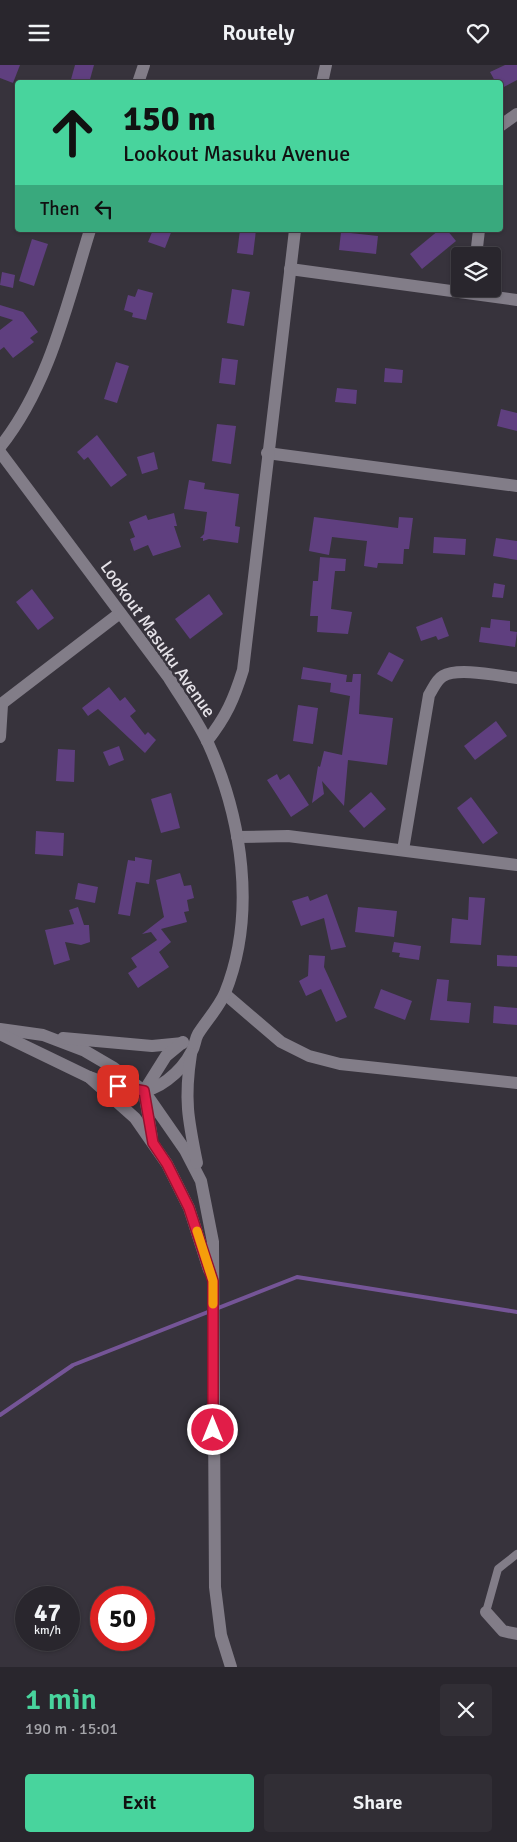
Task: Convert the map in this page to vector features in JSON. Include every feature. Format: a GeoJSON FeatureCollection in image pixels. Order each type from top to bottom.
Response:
{"type":"FeatureCollection","features":[{"type":"Feature","properties":{"kind":"street"},"geometry":{"type":"LineString","coordinates":[[139,80],[144,65]]}},
{"type":"Feature","properties":{"kind":"street"},"geometry":{"type":"LineString","coordinates":[[323,80],[326,65]]}},
{"type":"Feature","properties":{"kind":"street"},"geometry":{"type":"LineString","coordinates":[[503,124],[517,113]]}},
{"type":"Feature","properties":{"kind":"street"},"geometry":{"type":"LineString","coordinates":[[0,447],[18,425],[36,392],[89,232]]}},
{"type":"Feature","properties":{"kind":"street"},"geometry":{"type":"LineString","coordinates":[[207,741],[224,720],[233,701],[243,670],[267,453],[295,232]]}},
{"type":"Feature","properties":{"kind":"street"},"geometry":{"type":"LineString","coordinates":[[477,247],[479,232]]}},
{"type":"Feature","properties":{"kind":"street"},"geometry":{"type":"LineString","coordinates":[[290,269],[451,289]]}},
{"type":"Feature","properties":{"kind":"street"},"geometry":{"type":"LineString","coordinates":[[500,297],[517,300]]}},
{"type":"Feature","properties":{"kind":"street","name":"Lookout Masuku Avenue"},"geometry":{"type":"LineString","coordinates":[[0,452],[169,678],[207,741],[218,767],[237,837],[242,875],[243,905],[239,944],[225,994],[197,1036],[187,1047],[168,1080],[144,1091]]}},
{"type":"Feature","properties":{"kind":"street"},"geometry":{"type":"LineString","coordinates":[[267,453],[517,486]]}},
{"type":"Feature","properties":{"kind":"street"},"geometry":{"type":"LineString","coordinates":[[0,737],[1,705],[120,613]]}},
{"type":"Feature","properties":{"kind":"street"},"geometry":{"type":"LineString","coordinates":[[403,850],[429,695],[437,682],[449,674],[464,672],[517,678]]}},
{"type":"Feature","properties":{"kind":"street"},"geometry":{"type":"LineString","coordinates":[[237,837],[288,836],[517,865]]}},
{"type":"Feature","properties":{"kind":"street"},"geometry":{"type":"LineString","coordinates":[[225,994],[280,1042],[309,1055],[340,1064],[517,1083]]}},
{"type":"Feature","properties":{"kind":"street"},"geometry":{"type":"LineString","coordinates":[[0,1029],[110,1044],[187,1047]]}},
{"type":"Feature","properties":{"kind":"street"},"geometry":{"type":"LineString","coordinates":[[0,1034],[90,1077],[133,1091],[144,1091]]}},
{"type":"Feature","properties":{"kind":"street"},"geometry":{"type":"LineString","coordinates":[[43,1035],[85,1051],[114,1068],[144,1091],[180,1141],[201,1181]]}},
{"type":"Feature","properties":{"kind":"street"},"geometry":{"type":"LineString","coordinates":[[153,1143],[144,1091],[166,1056],[187,1047]]}},
{"type":"Feature","properties":{"kind":"street"},"geometry":{"type":"LineString","coordinates":[[187,1047],[186,1114],[212,1242],[215,1587],[221,1635],[231,1667]]}},
{"type":"Feature","properties":{"kind":"street"},"geometry":{"type":"LineString","coordinates":[[90,1077],[135,1118],[167,1164],[189,1208],[213,1281]]}},
{"type":"Feature","properties":{"kind":"street"},"geometry":{"type":"LineString","coordinates":[[486,1612],[503,1631],[517,1634]]}},
{"type":"Feature","properties":{"kind":"lane"},"geometry":{"type":"LineString","coordinates":[[486,1612],[498,1569],[517,1554]]}},
{"type":"Feature","properties":{"kind":"building"},"geometry":{"type":"Polygon","coordinates":[[[0,65],[20,65],[13,83],[0,78],[0,65]]]}},
{"type":"Feature","properties":{"kind":"building"},"geometry":{"type":"Polygon","coordinates":[[[75,65],[94,65],[90,80],[71,80],[75,65]]]}},
{"type":"Feature","properties":{"kind":"building"},"geometry":{"type":"Polygon","coordinates":[[[505,65],[517,65],[517,80],[503,87],[503,80],[494,80],[490,72],[505,65]]]}},
{"type":"Feature","properties":{"kind":"building"},"geometry":{"type":"Polygon","coordinates":[[[152,232],[171,232],[165,248],[148,242],[152,232]]]}},
{"type":"Feature","properties":{"kind":"building"},"geometry":{"type":"Polygon","coordinates":[[[240,232],[256,232],[253,255],[237,253],[240,232]]]}},
{"type":"Feature","properties":{"kind":"building"},"geometry":{"type":"Polygon","coordinates":[[[341,232],[378,236],[376,254],[339,250],[341,232]]]}},
{"type":"Feature","properties":{"kind":"building"},"geometry":{"type":"Polygon","coordinates":[[[437,232],[449,232],[456,241],[422,269],[410,254],[437,232]]]}},
{"type":"Feature","properties":{"kind":"building"},"geometry":{"type":"Polygon","coordinates":[[[32,239],[48,244],[34,286],[19,281],[32,239]]]}},
{"type":"Feature","properties":{"kind":"building"},"geometry":{"type":"Polygon","coordinates":[[[2,272],[15,275],[13,288],[0,285],[2,272]]]}},
{"type":"Feature","properties":{"kind":"building"},"geometry":{"type":"Polygon","coordinates":[[[138,289],[153,293],[146,320],[132,317],[133,313],[124,310],[128,295],[135,297],[138,289]]]}},
{"type":"Feature","properties":{"kind":"building"},"geometry":{"type":"Polygon","coordinates":[[[232,289],[250,292],[244,326],[227,323],[232,289]]]}},
{"type":"Feature","properties":{"kind":"building"},"geometry":{"type":"Polygon","coordinates":[[[0,305],[23,312],[38,332],[30,338],[34,342],[13,358],[4,347],[0,350],[0,330],[13,320],[0,316],[0,305]]]}},
{"type":"Feature","properties":{"kind":"building"},"geometry":{"type":"Polygon","coordinates":[[[222,358],[238,360],[235,385],[219,383],[222,358]]]}},
{"type":"Feature","properties":{"kind":"building"},"geometry":{"type":"Polygon","coordinates":[[[116,362],[129,366],[117,403],[104,399],[116,362]]]}},
{"type":"Feature","properties":{"kind":"building"},"geometry":{"type":"Polygon","coordinates":[[[385,368],[403,370],[402,383],[384,382],[385,368]]]}},
{"type":"Feature","properties":{"kind":"building"},"geometry":{"type":"Polygon","coordinates":[[[337,388],[357,390],[356,404],[335,402],[337,388]]]}},
{"type":"Feature","properties":{"kind":"building"},"geometry":{"type":"Polygon","coordinates":[[[501,409],[517,413],[517,431],[497,426],[501,409]]]}},
{"type":"Feature","properties":{"kind":"building"},"geometry":{"type":"Polygon","coordinates":[[[217,424],[236,426],[231,464],[212,461],[217,424]]]}},
{"type":"Feature","properties":{"kind":"building"},"geometry":{"type":"Polygon","coordinates":[[[97,435],[127,475],[111,487],[88,457],[84,460],[77,452],[97,435]]]}},
{"type":"Feature","properties":{"kind":"building"},"geometry":{"type":"Polygon","coordinates":[[[154,452],[158,469],[142,474],[137,457],[154,452]]]}},
{"type":"Feature","properties":{"kind":"building"},"geometry":{"type":"Polygon","coordinates":[[[189,480],[205,483],[204,489],[239,494],[235,526],[240,527],[238,543],[209,539],[203,541],[203,538],[200,538],[204,534],[207,512],[184,509],[189,480]]]}},
{"type":"Feature","properties":{"kind":"building"},"geometry":{"type":"Polygon","coordinates":[[[174,513],[177,526],[174,526],[181,547],[153,556],[148,545],[134,551],[130,539],[135,537],[129,522],[146,515],[148,520],[174,513]]]}},
{"type":"Feature","properties":{"kind":"building"},"geometry":{"type":"Polygon","coordinates":[[[314,517],[398,528],[399,517],[413,518],[409,549],[404,549],[403,564],[378,563],[377,568],[364,566],[367,541],[332,537],[329,555],[309,551],[314,517]]]}},
{"type":"Feature","properties":{"kind":"building"},"geometry":{"type":"Polygon","coordinates":[[[434,537],[466,539],[465,555],[433,553],[434,537]]]}},
{"type":"Feature","properties":{"kind":"building"},"geometry":{"type":"Polygon","coordinates":[[[496,538],[517,541],[517,560],[493,556],[496,538]]]}},
{"type":"Feature","properties":{"kind":"building"},"geometry":{"type":"Polygon","coordinates":[[[320,557],[346,559],[345,571],[335,571],[331,609],[352,612],[348,634],[317,632],[318,616],[310,616],[313,581],[318,581],[320,557]]]}},
{"type":"Feature","properties":{"kind":"building"},"geometry":{"type":"Polygon","coordinates":[[[494,583],[505,585],[503,598],[492,597],[494,583]]]}},
{"type":"Feature","properties":{"kind":"building"},"geometry":{"type":"Polygon","coordinates":[[[32,589],[54,618],[38,630],[16,602],[32,589]]]}},
{"type":"Feature","properties":{"kind":"building"},"geometry":{"type":"Polygon","coordinates":[[[209,594],[223,614],[190,639],[175,619],[209,594]]]}},
{"type":"Feature","properties":{"kind":"building"},"geometry":{"type":"Polygon","coordinates":[[[442,617],[449,636],[438,640],[436,636],[421,641],[416,627],[442,617]]]}},
{"type":"Feature","properties":{"kind":"building"},"geometry":{"type":"Polygon","coordinates":[[[491,619],[510,621],[510,631],[517,632],[515,647],[479,642],[481,627],[490,628],[491,619]]]}},
{"type":"Feature","properties":{"kind":"building"},"geometry":{"type":"Polygon","coordinates":[[[389,652],[404,660],[392,682],[377,674],[389,652]]]}},
{"type":"Feature","properties":{"kind":"building"},"geometry":{"type":"Polygon","coordinates":[[[303,667],[347,675],[346,682],[352,682],[353,674],[361,674],[359,714],[393,718],[387,765],[348,760],[344,806],[322,781],[324,794],[312,803],[318,766],[320,767],[324,751],[342,755],[350,696],[330,692],[331,683],[301,679],[303,667]]]}},
{"type":"Feature","properties":{"kind":"building"},"geometry":{"type":"Polygon","coordinates":[[[109,687],[120,701],[125,697],[136,711],[130,716],[145,735],[148,732],[156,740],[145,753],[98,709],[88,716],[82,708],[109,687]]]}},
{"type":"Feature","properties":{"kind":"building"},"geometry":{"type":"Polygon","coordinates":[[[298,705],[318,708],[313,744],[293,741],[298,705]]]}},
{"type":"Feature","properties":{"kind":"building"},"geometry":{"type":"Polygon","coordinates":[[[496,721],[507,736],[475,760],[464,746],[496,721]]]}},
{"type":"Feature","properties":{"kind":"building"},"geometry":{"type":"Polygon","coordinates":[[[119,746],[124,760],[109,766],[103,752],[119,746]]]}},
{"type":"Feature","properties":{"kind":"building"},"geometry":{"type":"Polygon","coordinates":[[[58,749],[75,750],[74,782],[56,781],[58,749]]]}},
{"type":"Feature","properties":{"kind":"building"},"geometry":{"type":"Polygon","coordinates":[[[277,774],[280,780],[289,774],[309,805],[291,817],[267,780],[277,774]]]}},
{"type":"Feature","properties":{"kind":"building"},"geometry":{"type":"Polygon","coordinates":[[[371,792],[386,809],[364,828],[349,811],[371,792]]]}},
{"type":"Feature","properties":{"kind":"building"},"geometry":{"type":"Polygon","coordinates":[[[171,793],[180,828],[161,833],[151,799],[171,793]]]}},
{"type":"Feature","properties":{"kind":"building"},"geometry":{"type":"Polygon","coordinates":[[[471,797],[498,833],[483,844],[457,808],[471,797]]]}},
{"type":"Feature","properties":{"kind":"building"},"geometry":{"type":"Polygon","coordinates":[[[36,831],[64,833],[63,856],[35,854],[36,831]]]}},
{"type":"Feature","properties":{"kind":"building"},"geometry":{"type":"Polygon","coordinates":[[[135,857],[152,860],[149,884],[136,882],[130,916],[118,914],[128,860],[135,861],[135,857]]]}},
{"type":"Feature","properties":{"kind":"building"},"geometry":{"type":"Polygon","coordinates":[[[180,873],[184,886],[191,885],[194,898],[187,900],[189,911],[184,912],[187,922],[161,929],[171,942],[159,952],[169,967],[138,988],[128,973],[137,967],[131,958],[157,940],[151,932],[142,934],[164,917],[156,880],[180,873]]]}},
{"type":"Feature","properties":{"kind":"building"},"geometry":{"type":"Polygon","coordinates":[[[78,883],[98,887],[95,903],[75,899],[78,883]]]}},
{"type":"Feature","properties":{"kind":"building"},"geometry":{"type":"Polygon","coordinates":[[[327,894],[346,947],[331,950],[324,918],[301,926],[292,901],[308,896],[310,901],[327,894]]]}},
{"type":"Feature","properties":{"kind":"building"},"geometry":{"type":"Polygon","coordinates":[[[469,897],[485,898],[481,945],[450,943],[452,918],[468,920],[469,897]]]}},
{"type":"Feature","properties":{"kind":"building"},"geometry":{"type":"Polygon","coordinates":[[[78,907],[84,925],[89,925],[90,942],[81,945],[65,942],[70,960],[54,965],[45,930],[74,924],[69,910],[78,907]]]}},
{"type":"Feature","properties":{"kind":"building"},"geometry":{"type":"Polygon","coordinates":[[[358,907],[397,911],[394,937],[355,932],[358,907]]]}},
{"type":"Feature","properties":{"kind":"building"},"geometry":{"type":"Polygon","coordinates":[[[394,942],[421,946],[419,960],[399,957],[400,953],[392,952],[394,942]]]}},
{"type":"Feature","properties":{"kind":"building"},"geometry":{"type":"Polygon","coordinates":[[[309,955],[325,956],[324,967],[347,1017],[336,1022],[321,989],[306,996],[299,981],[308,976],[309,955]]]}},
{"type":"Feature","properties":{"kind":"building"},"geometry":{"type":"Polygon","coordinates":[[[497,955],[517,956],[517,967],[497,966],[497,955]]]}},
{"type":"Feature","properties":{"kind":"building"},"geometry":{"type":"Polygon","coordinates":[[[437,979],[449,980],[447,1001],[471,1003],[469,1023],[430,1020],[437,979]]]}},
{"type":"Feature","properties":{"kind":"building"},"geometry":{"type":"Polygon","coordinates":[[[381,989],[412,1001],[405,1020],[374,1008],[381,989]]]}},
{"type":"Feature","properties":{"kind":"building"},"geometry":{"type":"Polygon","coordinates":[[[494,1006],[517,1008],[517,1025],[493,1023],[494,1006]]]}},
{"type":"Feature","properties":{"kind":"waterway"},"geometry":{"type":"LineString","coordinates":[[0,1415],[73,1365],[297,1277],[517,1312]]}},
{"type":"Feature","properties":{"kind":"slow traffic"},"geometry":{"type":"LineString","coordinates":[[197,1231],[213,1281],[213,1304]]}},
{"type":"Feature","properties":{"kind":"route"},"geometry":{"type":"LineString","coordinates":[[118,1086],[133,1091],[144,1091],[145,1106],[153,1143],[167,1164],[189,1208],[213,1281],[213,1430]]}}]}
